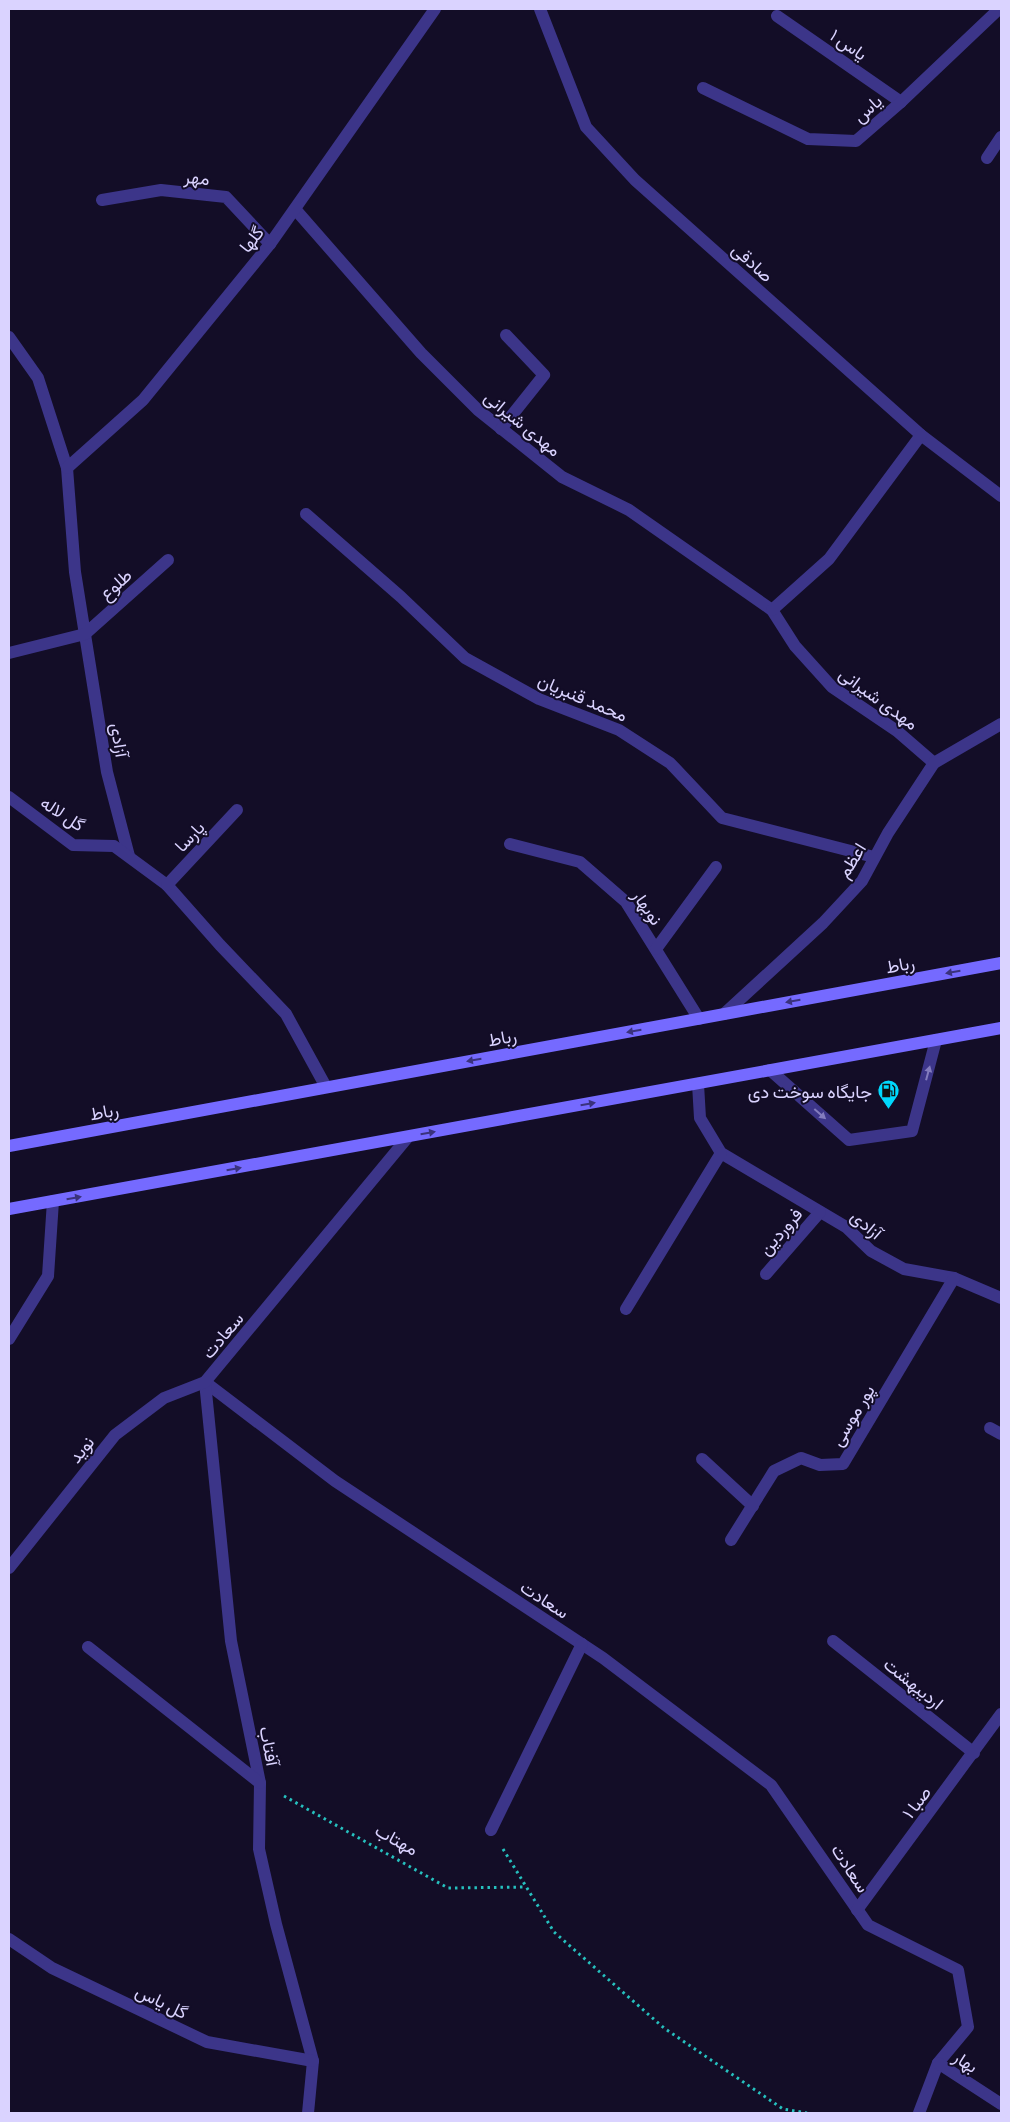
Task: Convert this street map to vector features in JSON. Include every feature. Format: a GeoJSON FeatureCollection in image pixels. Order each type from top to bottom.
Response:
{"type":"FeatureCollection","features":[{"type":"Feature","properties":{"kind":"main road","name":"رباط"},"geometry":{"type":"LineString","coordinates":[[9,1146],[1001,963]]}},
{"type":"Feature","properties":{"kind":"main road"},"geometry":{"type":"LineString","coordinates":[[9,1209],[1001,1028]]}},
{"type":"Feature","properties":{"kind":"street","name":"گلها"},"geometry":{"type":"LineString","coordinates":[[67,468],[143,400],[270,244],[435,9]]}},
{"type":"Feature","properties":{"kind":"street","name":"صادقی"},"geometry":{"type":"LineString","coordinates":[[540,9],[586,127],[635,180],[921,435],[1001,496]]}},
{"type":"Feature","properties":{"kind":"street","name":"یاس"},"geometry":{"type":"LineString","coordinates":[[702,88],[808,139],[856,141],[901,102],[999,9]]}},
{"type":"Feature","properties":{"kind":"street","name":"یاس ۱"},"geometry":{"type":"LineString","coordinates":[[777,16],[901,102]]}},
{"type":"Feature","properties":{"kind":"street"},"geometry":{"type":"LineString","coordinates":[[987,158],[1001,137]]}},
{"type":"Feature","properties":{"kind":"street","name":"مهر"},"geometry":{"type":"LineString","coordinates":[[102,200],[161,190],[226,197],[270,244]]}},
{"type":"Feature","properties":{"kind":"street","name":"مهدی شیرانی"},"geometry":{"type":"LineString","coordinates":[[295,209],[421,353],[478,410],[562,478],[629,510],[772,610],[795,646],[832,687],[897,731],[934,763]]}},
{"type":"Feature","properties":{"kind":"street"},"geometry":{"type":"LineString","coordinates":[[501,429],[544,375],[506,335]]}},
{"type":"Feature","properties":{"kind":"street","name":"آزادی"},"geometry":{"type":"LineString","coordinates":[[9,337],[38,378],[67,468],[75,572],[107,772],[129,856]]}},
{"type":"Feature","properties":{"kind":"street"},"geometry":{"type":"LineString","coordinates":[[772,610],[829,559],[921,435]]}},
{"type":"Feature","properties":{"kind":"street","name":"محمد قنبریان"},"geometry":{"type":"LineString","coordinates":[[306,514],[401,597],[465,658],[540,699],[619,730],[670,763],[722,818],[874,857]]}},
{"type":"Feature","properties":{"kind":"street","name":"طلوع"},"geometry":{"type":"LineString","coordinates":[[85,634],[168,560]]}},
{"type":"Feature","properties":{"kind":"street"},"geometry":{"type":"LineString","coordinates":[[9,653],[85,634]]}},
{"type":"Feature","properties":{"kind":"street","name":"اعظم"},"geometry":{"type":"LineString","coordinates":[[724,1014],[823,923],[862,881],[874,857],[934,763],[1001,724]]}},
{"type":"Feature","properties":{"kind":"street","name":"گل لاله"},"geometry":{"type":"LineString","coordinates":[[9,796],[73,845],[114,846],[129,856]]}},
{"type":"Feature","properties":{"kind":"street","name":"پارسا"},"geometry":{"type":"LineString","coordinates":[[167,885],[237,810]]}},
{"type":"Feature","properties":{"kind":"street","name":"نوبهار"},"geometry":{"type":"LineString","coordinates":[[510,844],[580,862],[626,902],[699,1019]]}},
{"type":"Feature","properties":{"kind":"street"},"geometry":{"type":"LineString","coordinates":[[129,856],[167,885],[220,945],[286,1014],[326,1087]]}},
{"type":"Feature","properties":{"kind":"street"},"geometry":{"type":"LineString","coordinates":[[656,949],[716,867]]}},
{"type":"Feature","properties":{"kind":"street"},"geometry":{"type":"LineString","coordinates":[[770,1070],[849,1140],[912,1131],[936,1040]]}},
{"type":"Feature","properties":{"kind":"street","name":"آزادی"},"geometry":{"type":"LineString","coordinates":[[698,1084],[700,1118],[721,1153],[846,1227],[871,1251],[904,1269],[954,1278],[1001,1298]]}},
{"type":"Feature","properties":{"kind":"street","name":"سعادت"},"geometry":{"type":"LineString","coordinates":[[408,1137],[205,1382],[336,1481],[582,1644],[771,1785],[868,1925],[958,1970],[968,2027],[938,2063],[919,2113]]}},
{"type":"Feature","properties":{"kind":"street"},"geometry":{"type":"LineString","coordinates":[[626,1308],[721,1153]]}},
{"type":"Feature","properties":{"kind":"street"},"geometry":{"type":"LineString","coordinates":[[9,1339],[48,1276],[54,1201]]}},
{"type":"Feature","properties":{"kind":"street","name":"فروردین"},"geometry":{"type":"LineString","coordinates":[[766,1274],[820,1212]]}},
{"type":"Feature","properties":{"kind":"street","name":"پور موسی"},"geometry":{"type":"LineString","coordinates":[[731,1540],[774,1472],[801,1458],[820,1464],[843,1464],[954,1278]]}},
{"type":"Feature","properties":{"kind":"street","name":"نوید"},"geometry":{"type":"LineString","coordinates":[[9,1568],[115,1435],[164,1398],[205,1382]]}},
{"type":"Feature","properties":{"kind":"street","name":"آفتاب"},"geometry":{"type":"LineString","coordinates":[[205,1382],[231,1641],[260,1783],[260,1850],[276,1924],[313,2061],[308,2113]]}},
{"type":"Feature","properties":{"kind":"street"},"geometry":{"type":"LineString","coordinates":[[702,1459],[753,1506]]}},
{"type":"Feature","properties":{"kind":"street","name":"اردیبهشت"},"geometry":{"type":"LineString","coordinates":[[833,1641],[974,1753]]}},
{"type":"Feature","properties":{"kind":"street"},"geometry":{"type":"LineString","coordinates":[[491,1830],[582,1644]]}},
{"type":"Feature","properties":{"kind":"street"},"geometry":{"type":"LineString","coordinates":[[88,1647],[260,1783]]}},
{"type":"Feature","properties":{"kind":"street","name":"صبا ۱"},"geometry":{"type":"LineString","coordinates":[[857,1910],[1001,1714]]}},
{"type":"Feature","properties":{"kind":"street","name":"گل یاس"},"geometry":{"type":"LineString","coordinates":[[9,1939],[52,1968],[207,2042],[313,2061]]}},
{"type":"Feature","properties":{"kind":"street","name":"بهار"},"geometry":{"type":"LineString","coordinates":[[938,2063],[1001,2104]]}},
{"type":"Feature","properties":{"kind":"path","name":"مهتاب"},"geometry":{"type":"LineString","coordinates":[[260,1783],[448,1888],[526,1887]]}},
{"type":"Feature","properties":{"kind":"path"},"geometry":{"type":"LineString","coordinates":[[491,1830],[554,1932],[664,2028],[783,2108],[807,2113]]}},
{"type":"Feature","properties":{"kind":"place","name":"جایگاه سوخت دی"},"geometry":{"type":"Point","coordinates":[888,1110]}}]}
